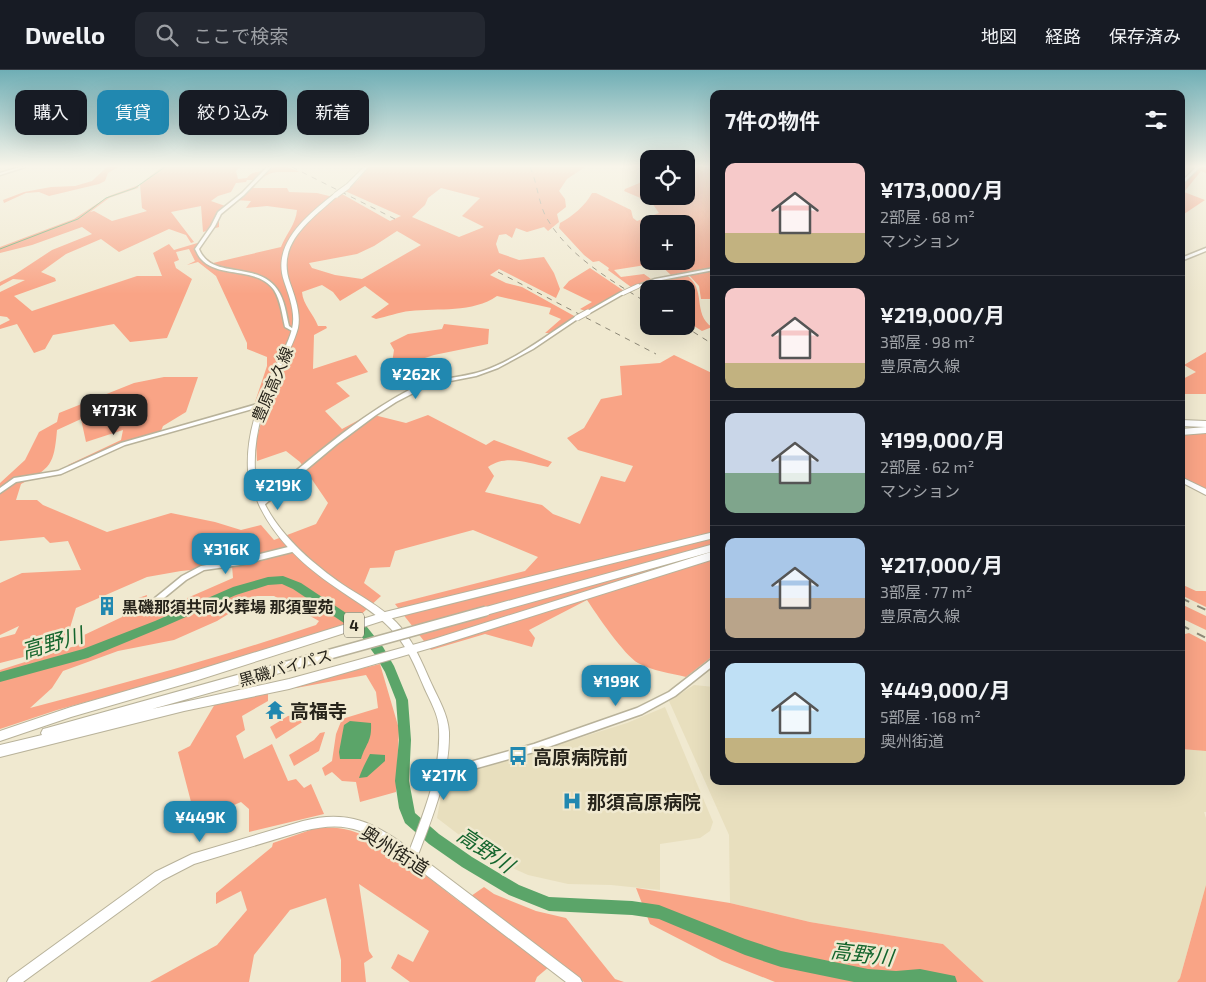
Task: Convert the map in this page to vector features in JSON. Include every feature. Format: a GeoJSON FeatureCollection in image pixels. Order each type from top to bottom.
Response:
{"type":"FeatureCollection","features":[{"type":"Feature","properties":{"kind":"highway"},"geometry":{"type":"LineString","coordinates":[[1185,424],[1206,424]]}},
{"type":"Feature","properties":{"kind":"highway"},"geometry":{"type":"LineString","coordinates":[[1185,428],[1206,429]]}},
{"type":"Feature","properties":{"kind":"highway"},"geometry":{"type":"LineString","coordinates":[[1185,432],[1206,429]]}},
{"type":"Feature","properties":{"kind":"highway","name":"4"},"geometry":{"type":"LineString","coordinates":[[0,736],[385,616],[710,536]]}},
{"type":"Feature","properties":{"kind":"highway","name":"黒磯バイパス"},"geometry":{"type":"LineString","coordinates":[[0,746],[710,548]]}},
{"type":"Feature","properties":{"kind":"highway"},"geometry":{"type":"LineString","coordinates":[[0,751],[165,710],[289,684],[413,649],[710,556]]}},
{"type":"Feature","properties":{"kind":"main road","name":"豊原高久線"},"geometry":{"type":"LineString","coordinates":[[319,210],[304,222],[293,237],[287,252],[284,272],[297,318],[294,331],[261,405],[254,427],[251,458],[254,480],[271,522],[292,550],[327,578],[385,616],[413,649],[442,720],[443,743],[438,776],[412,858]]}},
{"type":"Feature","properties":{"kind":"main road"},"geometry":{"type":"LineString","coordinates":[[1185,481],[1206,492]]}},
{"type":"Feature","properties":{"kind":"main road","name":"奥州街道"},"geometry":{"type":"LineString","coordinates":[[13,982],[142,887],[175,868],[202,856],[313,823],[330,821],[354,824],[370,830],[412,858],[576,982]]}},
{"type":"Feature","properties":{"kind":"street"},"geometry":{"type":"LineString","coordinates":[[223,210],[218,213],[213,226],[197,249],[198,254],[208,264],[251,274],[271,283],[282,301],[287,327],[294,331]]}},
{"type":"Feature","properties":{"kind":"street"},"geometry":{"type":"LineString","coordinates":[[1185,258],[1206,249]]}},
{"type":"Feature","properties":{"kind":"street"},"geometry":{"type":"LineString","coordinates":[[262,503],[344,434],[406,394],[431,383],[475,376],[500,366],[577,318],[638,286],[655,280],[710,269]]}},
{"type":"Feature","properties":{"kind":"street"},"geometry":{"type":"LineString","coordinates":[[0,492],[14,480],[60,473],[123,444],[261,405]]}},
{"type":"Feature","properties":{"kind":"street"},"geometry":{"type":"LineString","coordinates":[[157,600],[184,578],[203,568],[292,550]]}},
{"type":"Feature","properties":{"kind":"street"},"geometry":{"type":"LineString","coordinates":[[438,776],[534,748],[639,711],[672,694],[710,663]]}},
{"type":"Feature","properties":{"kind":"shaded area"},"geometry":{"type":"Polygon","coordinates":[[[88,210],[93,210],[90,212],[94,211],[112,221],[147,211],[145,210],[183,210],[171,212],[194,242],[191,243],[186,235],[169,229],[119,252],[101,239],[66,254],[41,272],[55,278],[56,281],[14,296],[32,311],[137,276],[162,276],[153,253],[169,244],[174,250],[204,241],[199,250],[202,255],[213,263],[281,247],[293,224],[297,210],[294,210],[370,210],[390,221],[401,216],[387,210],[420,210],[412,217],[459,237],[484,227],[462,216],[468,210],[563,210],[557,214],[559,222],[548,231],[544,227],[527,232],[516,228],[512,238],[506,234],[499,235],[496,244],[499,253],[519,260],[544,257],[554,273],[560,289],[556,298],[499,269],[490,275],[506,283],[522,287],[576,317],[550,333],[545,333],[561,319],[549,314],[551,308],[497,296],[477,305],[455,309],[406,312],[376,319],[371,317],[389,304],[365,286],[340,301],[333,292],[322,285],[302,292],[304,301],[318,326],[326,326],[327,328],[314,335],[313,369],[356,355],[368,372],[336,383],[350,396],[325,411],[342,429],[370,414],[406,423],[428,415],[486,445],[494,440],[552,462],[548,467],[510,460],[495,463],[488,467],[494,476],[485,492],[542,505],[553,514],[580,524],[601,476],[625,482],[633,466],[578,450],[567,438],[584,428],[601,399],[622,395],[620,366],[660,363],[674,355],[710,372],[710,658],[686,677],[644,666],[632,659],[611,634],[587,600],[529,630],[535,638],[532,647],[485,634],[431,650],[395,604],[525,571],[538,557],[473,530],[395,551],[390,567],[370,568],[364,583],[381,596],[355,620],[346,625],[234,661],[57,710],[0,729],[0,670],[78,645],[84,635],[122,617],[124,603],[147,595],[146,616],[233,578],[232,566],[181,571],[147,577],[76,608],[66,641],[52,646],[51,650],[0,663],[0,638],[15,634],[19,626],[0,635],[0,583],[22,573],[81,570],[68,541],[50,543],[44,537],[0,541],[0,483],[25,460],[39,432],[57,422],[59,413],[134,383],[164,377],[198,377],[186,412],[163,426],[161,431],[118,444],[68,468],[68,465],[121,440],[123,430],[86,442],[81,419],[57,430],[54,451],[49,464],[39,474],[21,484],[16,500],[37,500],[43,505],[107,532],[171,513],[215,522],[241,530],[261,525],[274,540],[316,524],[328,503],[300,462],[286,451],[257,461],[256,442],[266,403],[255,402],[267,366],[267,357],[247,349],[247,343],[216,276],[198,262],[187,265],[195,261],[189,249],[176,252],[179,260],[174,262],[176,268],[192,279],[167,338],[130,342],[114,324],[53,335],[45,349],[34,353],[17,324],[0,329],[0,325],[10,320],[7,317],[0,316],[0,292],[25,280],[13,279],[0,286],[0,282],[52,250],[92,234],[82,227],[32,245],[0,253],[0,247],[74,219],[88,210]],[[397,231],[374,246],[357,254],[309,263],[312,268],[335,275],[362,279],[421,245],[397,231]],[[257,596],[244,599],[238,608],[217,621],[174,640],[118,651],[63,671],[52,688],[30,708],[210,659],[316,625],[319,621],[274,596],[257,596]]]}},
{"type":"Feature","properties":{"kind":"shaded area"},"geometry":{"type":"Polygon","coordinates":[[[201,210],[225,210],[219,216],[219,227],[203,232],[201,210]]]}},
{"type":"Feature","properties":{"kind":"shaded area"},"geometry":{"type":"Polygon","coordinates":[[[578,210],[630,210],[633,218],[637,221],[640,220],[640,266],[614,270],[621,277],[644,274],[651,279],[640,280],[640,283],[631,287],[599,261],[593,262],[584,255],[559,228],[560,223],[578,210]]]}},
{"type":"Feature","properties":{"kind":"shaded area"},"geometry":{"type":"Polygon","coordinates":[[[657,210],[710,210],[710,268],[671,275],[666,270],[695,270],[695,215],[654,215],[659,213],[657,210]]]}},
{"type":"Feature","properties":{"kind":"shaded area"},"geometry":{"type":"Polygon","coordinates":[[[590,268],[624,291],[585,311],[580,309],[592,302],[563,288],[569,281],[590,268]]]}},
{"type":"Feature","properties":{"kind":"shaded area"},"geometry":{"type":"Polygon","coordinates":[[[710,271],[710,299],[701,299],[699,286],[688,274],[710,271]]]}},
{"type":"Feature","properties":{"kind":"shaded area"},"geometry":{"type":"Polygon","coordinates":[[[686,275],[692,280],[660,280],[686,275]]]}},
{"type":"Feature","properties":{"kind":"shaded area"},"geometry":{"type":"Polygon","coordinates":[[[695,285],[702,315],[710,325],[710,328],[702,331],[695,327],[695,285]]]}},
{"type":"Feature","properties":{"kind":"shaded area"},"geometry":{"type":"Polygon","coordinates":[[[444,324],[489,329],[488,344],[434,355],[413,362],[392,363],[394,350],[390,343],[408,334],[442,329],[444,324]]]}},
{"type":"Feature","properties":{"kind":"shaded area"},"geometry":{"type":"Polygon","coordinates":[[[1206,352],[1206,394],[1185,394],[1185,378],[1196,372],[1185,364],[1206,352]]]}},
{"type":"Feature","properties":{"kind":"shaded area"},"geometry":{"type":"Polygon","coordinates":[[[1206,431],[1206,490],[1185,479],[1185,434],[1206,431]]]}},
{"type":"Feature","properties":{"kind":"shaded area"},"geometry":{"type":"Polygon","coordinates":[[[1185,586],[1196,591],[1206,591],[1206,607],[1185,597],[1185,586]]]}},
{"type":"Feature","properties":{"kind":"shaded area"},"geometry":{"type":"Polygon","coordinates":[[[1185,606],[1206,616],[1206,630],[1185,620],[1185,606]]]}},
{"type":"Feature","properties":{"kind":"shaded area"},"geometry":{"type":"Polygon","coordinates":[[[1189,633],[1206,642],[1206,751],[1185,749],[1185,634],[1189,633]]]}},
{"type":"Feature","properties":{"kind":"shaded area"},"geometry":{"type":"Polygon","coordinates":[[[380,664],[399,729],[396,792],[360,802],[356,782],[342,781],[332,772],[325,776],[322,768],[332,761],[336,734],[342,719],[378,708],[376,692],[366,675],[296,688],[294,685],[380,664]]]}},
{"type":"Feature","properties":{"kind":"shaded area"},"geometry":{"type":"Polygon","coordinates":[[[694,685],[710,687],[710,785],[1185,785],[1185,749],[1206,751],[1206,812],[1204,812],[1206,818],[1206,885],[1180,978],[1177,982],[984,982],[943,944],[810,922],[730,903],[729,835],[669,701],[694,685]]]}},
{"type":"Feature","properties":{"kind":"shaded area"},"geometry":{"type":"Polygon","coordinates":[[[268,691],[268,701],[242,716],[245,730],[236,736],[244,759],[272,744],[288,781],[296,779],[304,788],[311,784],[324,814],[249,832],[249,809],[241,802],[196,821],[178,752],[190,746],[215,704],[268,691]]]}},
{"type":"Feature","properties":{"kind":"shaded area","name":"那須高原病院"},"geometry":{"type":"Polygon","coordinates":[[[665,707],[713,822],[710,831],[700,838],[660,844],[660,890],[611,885],[568,884],[528,875],[488,857],[437,818],[443,784],[461,775],[627,723],[665,707]]]}},
{"type":"Feature","properties":{"kind":"shaded area"},"geometry":{"type":"Polygon","coordinates":[[[301,708],[307,719],[276,739],[270,727],[301,708]]]}},
{"type":"Feature","properties":{"kind":"shaded area"},"geometry":{"type":"Polygon","coordinates":[[[350,721],[371,723],[370,739],[361,759],[340,759],[339,752],[344,725],[350,721]]]}},
{"type":"Feature","properties":{"kind":"shaded area"},"geometry":{"type":"Polygon","coordinates":[[[325,732],[319,751],[294,766],[289,755],[314,740],[320,733],[325,732]]]}},
{"type":"Feature","properties":{"kind":"shaded area"},"geometry":{"type":"Polygon","coordinates":[[[370,754],[385,755],[385,761],[367,777],[359,778],[363,769],[370,754]]]}},
{"type":"Feature","properties":{"kind":"shaded area"},"geometry":{"type":"Polygon","coordinates":[[[316,828],[344,829],[373,840],[405,860],[461,903],[484,887],[494,894],[536,911],[566,918],[615,979],[624,982],[584,982],[556,961],[537,977],[535,982],[410,982],[391,968],[398,954],[413,962],[429,931],[359,884],[369,951],[373,957],[364,963],[366,982],[341,982],[341,960],[326,898],[290,910],[254,955],[249,982],[150,982],[217,945],[247,910],[241,891],[216,904],[216,893],[272,847],[273,843],[316,828]]]}},
{"type":"Feature","properties":{"kind":"shaded area"},"geometry":{"type":"Polygon","coordinates":[[[1206,885],[1206,982],[1177,982],[1180,978],[1206,885]]]}},
{"type":"Feature","properties":{"kind":"shaded area"},"geometry":{"type":"Polygon","coordinates":[[[636,888],[730,903],[810,922],[943,944],[984,982],[775,982],[722,961],[650,924],[636,888]]]}},
{"type":"Feature","properties":{"kind":"waterway"},"geometry":{"type":"LineString","coordinates":[[0,249],[78,219],[91,210]]}},
{"type":"Feature","properties":{"kind":"waterway","name":"高野川"},"geometry":{"type":"LineString","coordinates":[[0,677],[84,654],[159,624],[233,591],[268,581],[283,580],[297,586],[363,630],[379,651],[390,670],[402,700],[405,740],[402,781],[406,808],[410,818],[434,839],[467,862],[514,890],[549,904],[632,908],[659,912],[745,947],[781,959],[868,977],[896,979],[920,977],[949,982]]}},
{"type":"Feature","properties":{"kind":"railway"},"geometry":{"type":"LineString","coordinates":[[376,210],[395,219]]}},
{"type":"Feature","properties":{"kind":"railway"},"geometry":{"type":"LineString","coordinates":[[543,210],[554,230],[578,255],[591,266],[640,298]]}},
{"type":"Feature","properties":{"kind":"railway"},"geometry":{"type":"LineString","coordinates":[[498,272],[656,354]]}},
{"type":"Feature","properties":{"kind":"railway"},"geometry":{"type":"LineString","coordinates":[[695,333],[710,342]]}},
{"type":"Feature","properties":{"kind":"railway"},"geometry":{"type":"LineString","coordinates":[[1185,600],[1206,610]]}},
{"type":"Feature","properties":{"kind":"railway"},"geometry":{"type":"LineString","coordinates":[[1185,627],[1206,638]]}},
{"type":"Feature","properties":{"kind":"place","name":"黒磯那須共同火葬場 那須聖苑"},"geometry":{"type":"Point","coordinates":[107,606]}},
{"type":"Feature","properties":{"kind":"place","name":"高福寺"},"geometry":{"type":"Point","coordinates":[275,710]}},
{"type":"Feature","properties":{"kind":"place","name":"高原病院前"},"geometry":{"type":"Point","coordinates":[518,756]}},
{"type":"Feature","properties":{"kind":"place","name":"那須高原病院"},"geometry":{"type":"Point","coordinates":[572,801]}}]}
